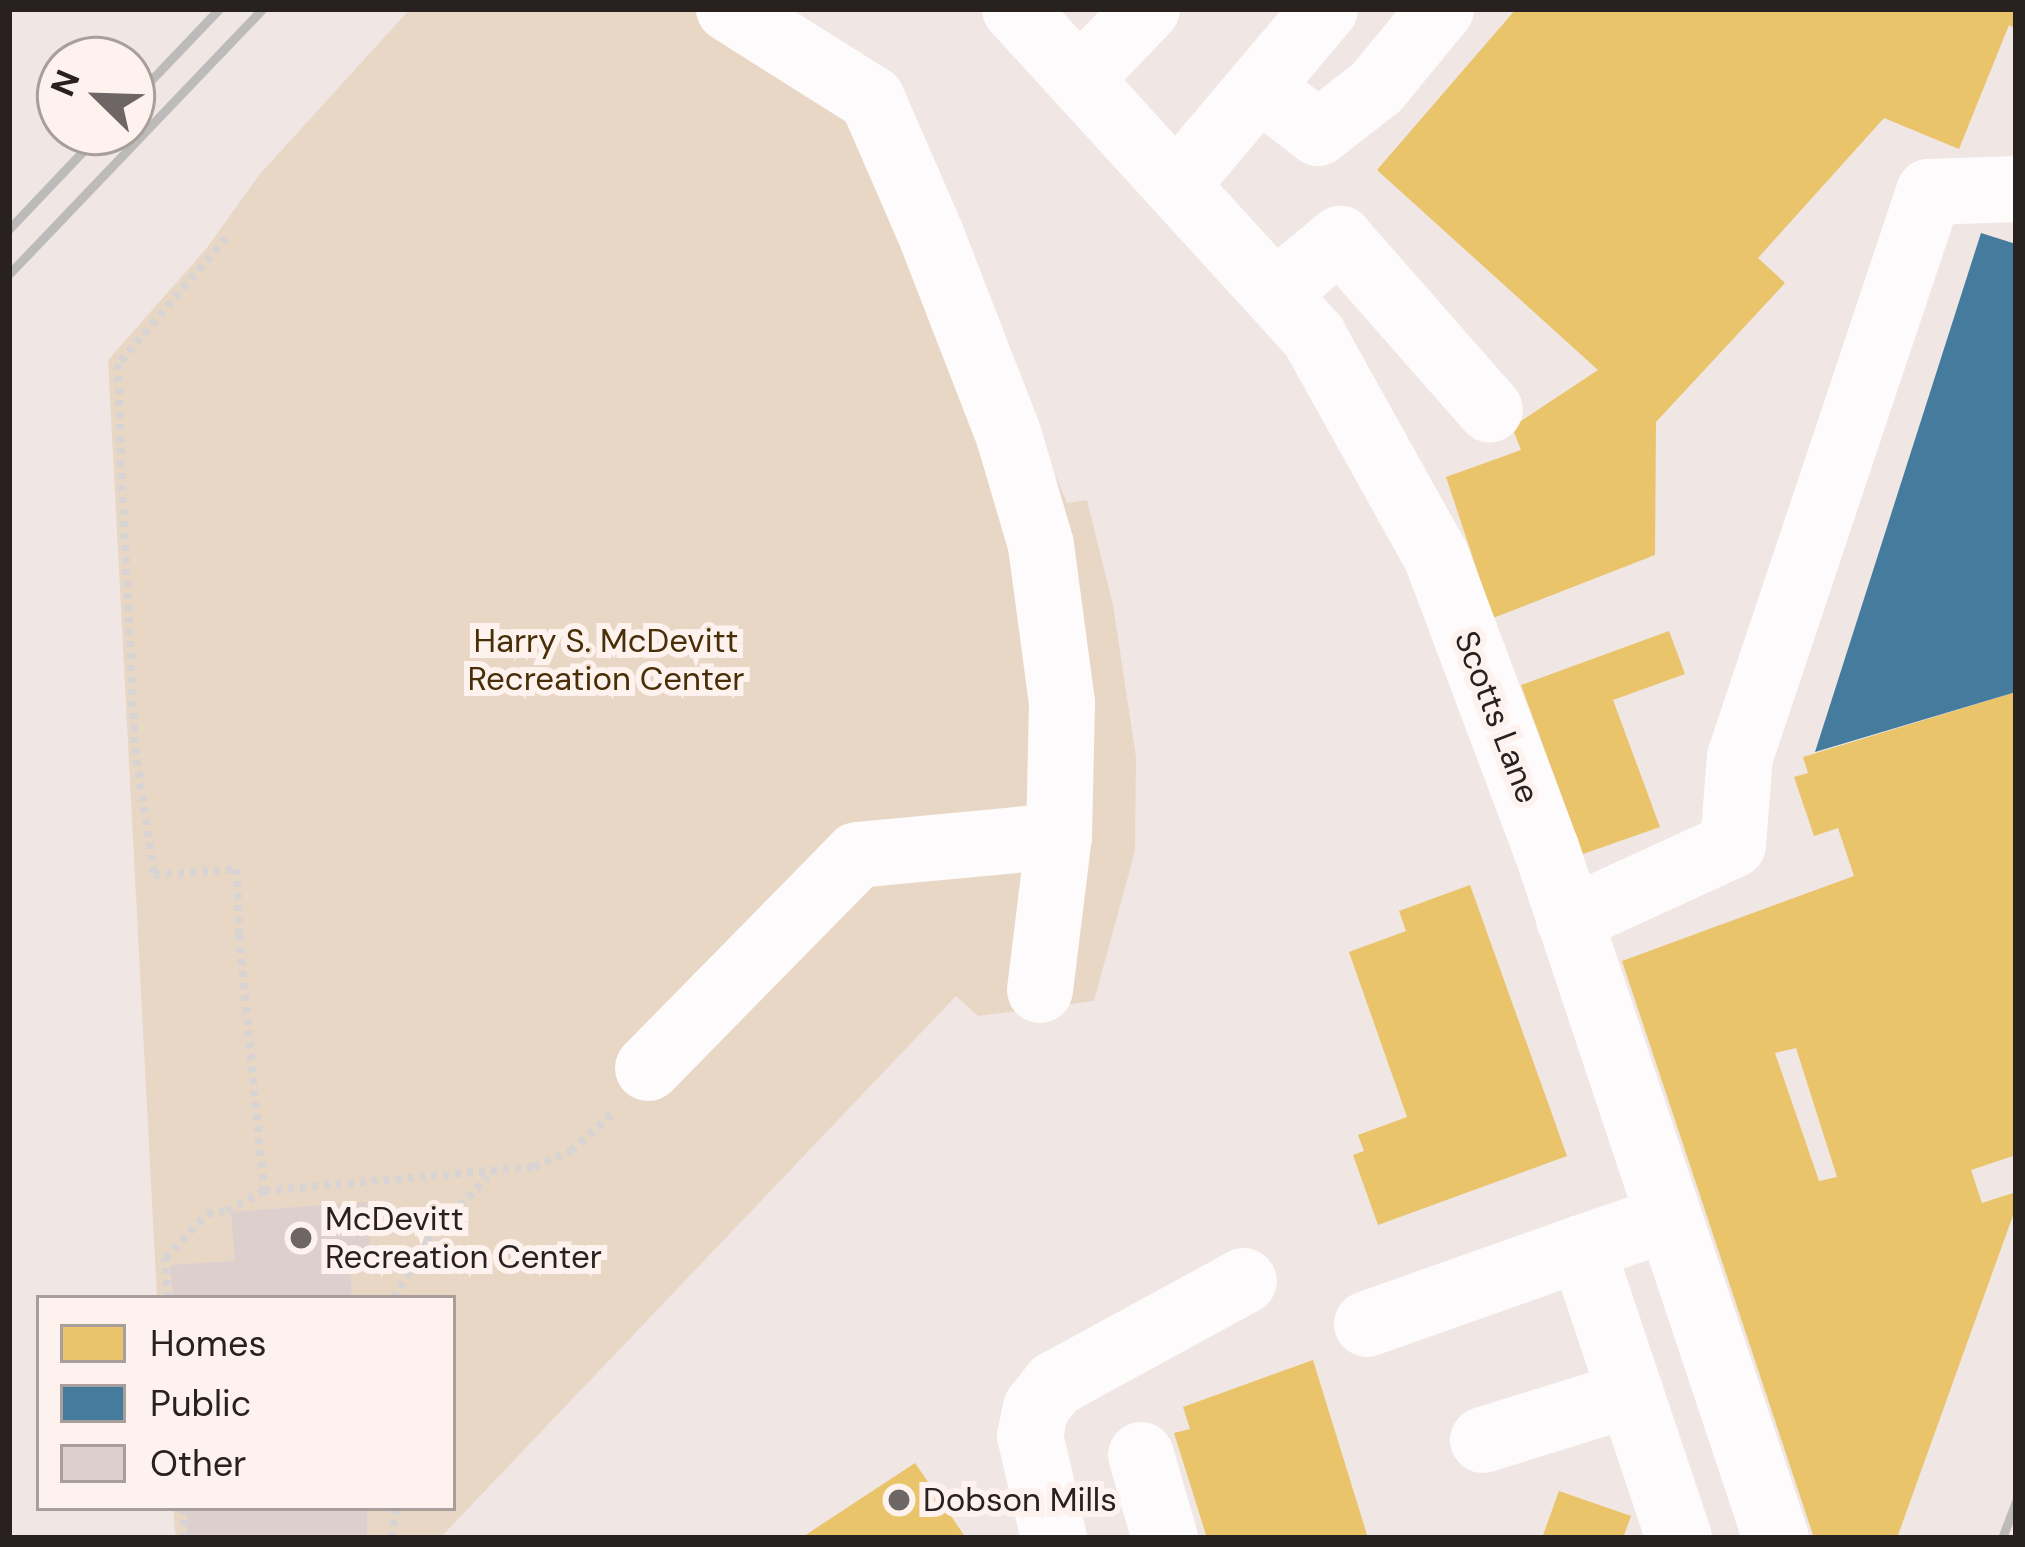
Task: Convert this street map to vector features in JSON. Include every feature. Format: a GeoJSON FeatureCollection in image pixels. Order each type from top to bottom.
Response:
{"type":"FeatureCollection","features":[{"type":"Feature","properties":{"kind":"street"},"geometry":{"type":"LineString","coordinates":[[729,9],[872,99],[1010,436],[1041,545],[1062,703],[1058,836],[1040,990]]}},
{"type":"Feature","properties":{"kind":"street","name":"Scotts Lane"},"geometry":{"type":"LineString","coordinates":[[1015,9],[1314,337],[1436,556],[1569,920],[1776,1538]]}},
{"type":"Feature","properties":{"kind":"street"},"geometry":{"type":"LineString","coordinates":[[1080,79],[1147,9]]}},
{"type":"Feature","properties":{"kind":"street"},"geometry":{"type":"LineString","coordinates":[[1178,183],[1325,9]]}},
{"type":"Feature","properties":{"kind":"street"},"geometry":{"type":"LineString","coordinates":[[1259,87],[1318,133],[1377,87],[1442,9]]}},
{"type":"Feature","properties":{"kind":"street"},"geometry":{"type":"LineString","coordinates":[[1569,920],[1733,845],[1740,757],[1929,192],[2016,189]]}},
{"type":"Feature","properties":{"kind":"street"},"geometry":{"type":"LineString","coordinates":[[1275,292],[1340,239],[1490,410]]}},
{"type":"Feature","properties":{"kind":"street"},"geometry":{"type":"LineString","coordinates":[[648,1068],[857,855],[1058,836]]}},
{"type":"Feature","properties":{"kind":"street"},"geometry":{"type":"LineString","coordinates":[[1367,1324],[1669,1218]]}},
{"type":"Feature","properties":{"kind":"street"},"geometry":{"type":"LineString","coordinates":[[1582,1248],[1678,1538]]}},
{"type":"Feature","properties":{"kind":"street"},"geometry":{"type":"LineString","coordinates":[[1054,1538],[1030,1436],[1036,1408],[1055,1384],[1244,1281]]}},
{"type":"Feature","properties":{"kind":"street"},"geometry":{"type":"LineString","coordinates":[[1483,1440],[1631,1394]]}},
{"type":"Feature","properties":{"kind":"street"},"geometry":{"type":"LineString","coordinates":[[1141,1455],[1165,1538]]}},
{"type":"Feature","properties":{"kind":"path"},"geometry":{"type":"LineString","coordinates":[[226,238],[118,364],[121,460],[135,748],[154,875],[238,869],[238,935],[264,1191]]}},
{"type":"Feature","properties":{"kind":"path"},"geometry":{"type":"LineString","coordinates":[[168,1295],[165,1258],[207,1214],[227,1211],[264,1191],[489,1174],[534,1166],[571,1150],[631,1096],[648,1068]]}},
{"type":"Feature","properties":{"kind":"path"},"geometry":{"type":"LineString","coordinates":[[396,1295],[427,1241],[489,1174]]}},
{"type":"Feature","properties":{"kind":"green space","name":"Harry S. McDevitt Recreation Center"},"geometry":{"type":"Polygon","coordinates":[[[410,9],[775,9],[820,32],[1031,418],[1067,503],[1087,500],[1113,605],[1136,757],[1135,851],[1094,1001],[978,1016],[956,996],[440,1538],[176,1538],[173,1511],[456,1511],[456,1295],[157,1295],[108,360],[206,249],[260,174],[410,9]]]}},
{"type":"Feature","properties":{"kind":"building: Homes"},"geometry":{"type":"Polygon","coordinates":[[[1516,9],[2016,9],[2016,29],[2009,25],[1959,149],[1884,118],[1758,258],[1785,283],[1656,422],[1655,555],[1493,618],[1446,477],[1521,450],[1512,427],[1598,370],[1377,170],[1516,9]]]}},
{"type":"Feature","properties":{"kind":"building: Homes"},"geometry":{"type":"Polygon","coordinates":[[[1669,631],[1685,674],[1613,700],[1660,827],[1583,854],[1521,685],[1669,631]]]}},
{"type":"Feature","properties":{"kind":"building: Homes"},"geometry":{"type":"Polygon","coordinates":[[[2016,692],[2016,1155],[1971,1170],[1982,1203],[2016,1192],[2016,1207],[1897,1538],[1814,1538],[1622,961],[1854,876],[1838,828],[1814,836],[1794,777],[1808,773],[1803,757],[2016,692]],[[1796,1048],[1775,1053],[1819,1181],[1837,1177],[1796,1048]]]}},
{"type":"Feature","properties":{"kind":"building: Homes"},"geometry":{"type":"Polygon","coordinates":[[[1470,885],[1567,1156],[1378,1225],[1353,1155],[1364,1151],[1358,1135],[1407,1117],[1349,952],[1406,931],[1399,911],[1470,885]]]}},
{"type":"Feature","properties":{"kind":"building: Homes"},"geometry":{"type":"Polygon","coordinates":[[[1313,1360],[1368,1538],[1207,1538],[1174,1433],[1190,1429],[1183,1407],[1313,1360]]]}},
{"type":"Feature","properties":{"kind":"building: Homes","name":"Dobson Mills"},"geometry":{"type":"Polygon","coordinates":[[[915,1463],[966,1538],[801,1538],[915,1463]]]}},
{"type":"Feature","properties":{"kind":"building: Homes"},"geometry":{"type":"Polygon","coordinates":[[[1559,1491],[1631,1516],[1623,1538],[1542,1538],[1559,1491]]]}},
{"type":"Feature","properties":{"kind":"building: Public"},"geometry":{"type":"Polygon","coordinates":[[[1981,233],[2016,244],[2016,692],[1815,752],[1981,233]]]}},
{"type":"Feature","properties":{"kind":"building: Other","name":"McDevitt Recreation Center"},"geometry":{"type":"Polygon","coordinates":[[[367,1202],[372,1270],[350,1272],[352,1295],[173,1295],[170,1265],[235,1261],[231,1212],[367,1202]]]}},
{"type":"Feature","properties":{"kind":"building: Other"},"geometry":{"type":"Polygon","coordinates":[[[187,1511],[367,1511],[367,1538],[187,1538],[187,1511]]]}},
{"type":"Feature","properties":{"kind":"railway"},"geometry":{"type":"LineString","coordinates":[[156,75],[219,9]]}},
{"type":"Feature","properties":{"kind":"railway"},"geometry":{"type":"LineString","coordinates":[[9,274],[262,9]]}},
{"type":"Feature","properties":{"kind":"railway"},"geometry":{"type":"LineString","coordinates":[[9,229],[78,156]]}},
{"type":"Feature","properties":{"kind":"railway"},"geometry":{"type":"LineString","coordinates":[[2002,1538],[2016,1501]]}},
{"type":"Feature","properties":{"kind":"place","name":"McDevitt Recreation Center"},"geometry":{"type":"Point","coordinates":[301,1238]}},
{"type":"Feature","properties":{"kind":"place","name":"Dobson Mills"},"geometry":{"type":"Point","coordinates":[899,1500]}}]}
